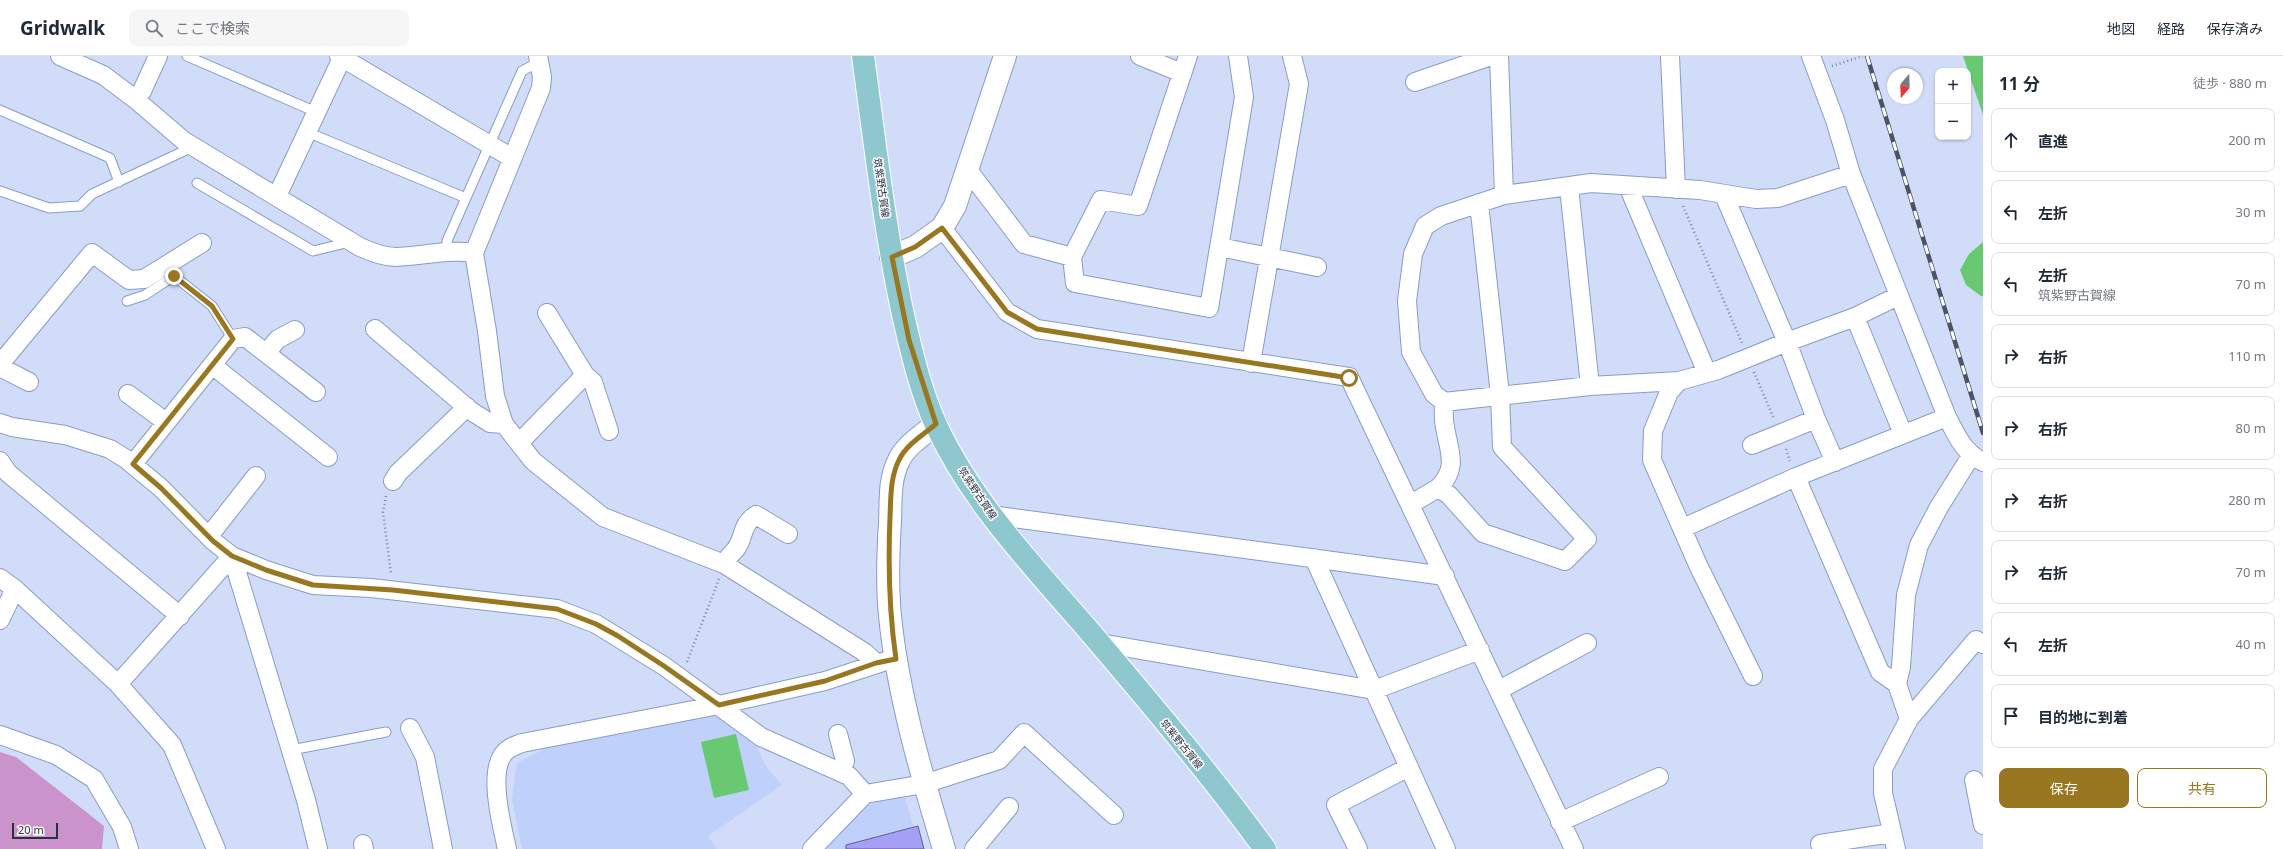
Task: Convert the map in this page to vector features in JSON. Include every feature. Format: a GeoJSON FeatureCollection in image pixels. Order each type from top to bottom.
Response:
{"type":"FeatureCollection","features":[{"type":"Feature","properties":{"kind":"main road","name":"筑紫野古賀線"},"geometry":{"type":"LineString","coordinates":[[862,56],[892,257],[909,340],[936,424],[964,475],[991,515],[1027,560],[1100,643],[1265,849]]}},
{"type":"Feature","properties":{"kind":"street"},"geometry":{"type":"LineString","coordinates":[[60,56],[103,75],[135,99],[166,127],[192,146],[351,242],[377,254],[395,257],[447,251],[474,253]]}},
{"type":"Feature","properties":{"kind":"street"},"geometry":{"type":"LineString","coordinates":[[135,99],[142,91],[158,56]]}},
{"type":"Feature","properties":{"kind":"street"},"geometry":{"type":"LineString","coordinates":[[892,257],[915,247],[942,228],[955,206],[1005,56]]}},
{"type":"Feature","properties":{"kind":"street"},"geometry":{"type":"LineString","coordinates":[[1140,56],[1185,64],[1138,206],[1101,200],[1072,257],[1075,283],[1209,308],[1244,97],[1238,56]]}},
{"type":"Feature","properties":{"kind":"street"},"geometry":{"type":"LineString","coordinates":[[1252,363],[1299,84],[1292,56]]}},
{"type":"Feature","properties":{"kind":"street"},"geometry":{"type":"LineString","coordinates":[[1414,82],[1491,56]]}},
{"type":"Feature","properties":{"kind":"street"},"geometry":{"type":"LineString","coordinates":[[1499,56],[1504,195]]}},
{"type":"Feature","properties":{"kind":"street"},"geometry":{"type":"LineString","coordinates":[[1670,56],[1676,189]]}},
{"type":"Feature","properties":{"kind":"street"},"geometry":{"type":"LineString","coordinates":[[277,196],[340,57],[512,158]]}},
{"type":"Feature","properties":{"kind":"street"},"geometry":{"type":"LineString","coordinates":[[539,59],[541,88],[474,253],[487,332],[495,396],[504,424],[533,461],[603,517],[724,564],[864,652],[886,661]]}},
{"type":"Feature","properties":{"kind":"street"},"geometry":{"type":"LineString","coordinates":[[1815,63],[1851,174],[1947,417],[1964,448],[1977,459],[1939,507],[1919,545],[1906,595],[1901,667],[1897,684],[1909,719]]}},
{"type":"Feature","properties":{"kind":"street"},"geometry":{"type":"LineString","coordinates":[[971,174],[1024,244],[1072,257]]}},
{"type":"Feature","properties":{"kind":"street"},"geometry":{"type":"LineString","coordinates":[[1851,174],[1778,198],[1756,199],[1700,190],[1591,183],[1504,195],[1479,202],[1441,216],[1425,226],[1413,254],[1407,300],[1411,352],[1434,394],[1444,402],[1590,386],[1679,381],[1707,373],[1855,317],[1898,296]]}},
{"type":"Feature","properties":{"kind":"street"},"geometry":{"type":"LineString","coordinates":[[1628,186],[1707,373]]}},
{"type":"Feature","properties":{"kind":"street"},"geometry":{"type":"LineString","coordinates":[[1569,187],[1590,386]]}},
{"type":"Feature","properties":{"kind":"street"},"geometry":{"type":"LineString","coordinates":[[1724,195],[1787,342],[1816,419],[1835,462]]}},
{"type":"Feature","properties":{"kind":"street"},"geometry":{"type":"LineString","coordinates":[[1438,488],[1449,495],[1483,533],[1565,561],[1587,539],[1502,447],[1500,395],[1479,202]]}},
{"type":"Feature","properties":{"kind":"street"},"geometry":{"type":"LineString","coordinates":[[942,228],[1007,312],[1037,329],[1349,378],[1446,576],[1560,822],[1574,849]]}},
{"type":"Feature","properties":{"kind":"street"},"geometry":{"type":"LineString","coordinates":[[3,354],[92,252],[129,280],[144,279],[202,243]]}},
{"type":"Feature","properties":{"kind":"street"},"geometry":{"type":"LineString","coordinates":[[1220,247],[1317,267]]}},
{"type":"Feature","properties":{"kind":"street"},"geometry":{"type":"LineString","coordinates":[[547,313],[585,375],[593,382],[609,431]]}},
{"type":"Feature","properties":{"kind":"street"},"geometry":{"type":"LineString","coordinates":[[1855,317],[1904,434]]}},
{"type":"Feature","properties":{"kind":"street"},"geometry":{"type":"LineString","coordinates":[[375,329],[467,407],[490,422],[504,424]]}},
{"type":"Feature","properties":{"kind":"street"},"geometry":{"type":"LineString","coordinates":[[266,353],[278,339],[295,330]]}},
{"type":"Feature","properties":{"kind":"street"},"geometry":{"type":"LineString","coordinates":[[133,464],[233,339],[244,337],[316,392]]}},
{"type":"Feature","properties":{"kind":"street"},"geometry":{"type":"LineString","coordinates":[[212,365],[328,457]]}},
{"type":"Feature","properties":{"kind":"street"},"geometry":{"type":"LineString","coordinates":[[0,367],[29,382]]}},
{"type":"Feature","properties":{"kind":"street"},"geometry":{"type":"LineString","coordinates":[[519,443],[585,375]]}},
{"type":"Feature","properties":{"kind":"street"},"geometry":{"type":"LineString","coordinates":[[1679,381],[1668,392],[1653,431],[1652,460],[1698,564],[1753,676]]}},
{"type":"Feature","properties":{"kind":"street"},"geometry":{"type":"LineString","coordinates":[[128,394],[166,422]]}},
{"type":"Feature","properties":{"kind":"street"},"geometry":{"type":"LineString","coordinates":[[1411,504],[1438,488],[1446,481],[1452,462],[1444,426],[1444,402]]}},
{"type":"Feature","properties":{"kind":"street"},"geometry":{"type":"LineString","coordinates":[[393,481],[398,473],[467,407]]}},
{"type":"Feature","properties":{"kind":"street"},"geometry":{"type":"LineString","coordinates":[[1683,528],[1796,477],[1947,417]]}},
{"type":"Feature","properties":{"kind":"street"},"geometry":{"type":"LineString","coordinates":[[1752,445],[1816,419]]}},
{"type":"Feature","properties":{"kind":"street"},"geometry":{"type":"LineString","coordinates":[[0,423],[12,427],[65,435],[110,449],[133,464],[161,488],[209,536],[232,556],[313,585],[393,590],[557,609],[602,627],[681,678],[761,737],[849,776],[865,794]]}},
{"type":"Feature","properties":{"kind":"street"},"geometry":{"type":"LineString","coordinates":[[936,424],[899,459],[892,479],[888,557],[890,616],[886,661],[944,849]]}},
{"type":"Feature","properties":{"kind":"street"},"geometry":{"type":"LineString","coordinates":[[0,461],[8,473],[180,616]]}},
{"type":"Feature","properties":{"kind":"street"},"geometry":{"type":"LineString","coordinates":[[209,536],[256,476]]}},
{"type":"Feature","properties":{"kind":"street"},"geometry":{"type":"LineString","coordinates":[[1796,477],[1880,672],[1897,684]]}},
{"type":"Feature","properties":{"kind":"street"},"geometry":{"type":"LineString","coordinates":[[724,564],[729,554],[736,549],[747,521],[756,515],[788,534]]}},
{"type":"Feature","properties":{"kind":"street"},"geometry":{"type":"LineString","coordinates":[[991,515],[1446,576]]}},
{"type":"Feature","properties":{"kind":"street"},"geometry":{"type":"LineString","coordinates":[[118,684],[232,556]]}},
{"type":"Feature","properties":{"kind":"street"},"geometry":{"type":"LineString","coordinates":[[232,556],[291,750],[318,849]]}},
{"type":"Feature","properties":{"kind":"street"},"geometry":{"type":"LineString","coordinates":[[1314,558],[1446,849]]}},
{"type":"Feature","properties":{"kind":"street"},"geometry":{"type":"LineString","coordinates":[[0,578],[15,589],[118,684],[172,744],[216,849]]}},
{"type":"Feature","properties":{"kind":"street"},"geometry":{"type":"LineString","coordinates":[[0,620],[15,589]]}},
{"type":"Feature","properties":{"kind":"street"},"geometry":{"type":"LineString","coordinates":[[1820,844],[1894,841],[1883,793],[1883,769],[1909,719],[1976,640],[1983,644]]}},
{"type":"Feature","properties":{"kind":"street"},"geometry":{"type":"LineString","coordinates":[[1100,643],[1374,690],[1480,650]]}},
{"type":"Feature","properties":{"kind":"street"},"geometry":{"type":"LineString","coordinates":[[1499,690],[1587,644]]}},
{"type":"Feature","properties":{"kind":"street"},"geometry":{"type":"LineString","coordinates":[[507,849],[497,794],[496,774],[502,757],[510,747],[719,705],[825,681],[886,661]]}},
{"type":"Feature","properties":{"kind":"street"},"geometry":{"type":"LineString","coordinates":[[410,728],[425,757],[443,849]]}},
{"type":"Feature","properties":{"kind":"street"},"geometry":{"type":"LineString","coordinates":[[812,849],[865,794],[924,784],[999,760],[1024,733],[1114,814]]}},
{"type":"Feature","properties":{"kind":"street"},"geometry":{"type":"LineString","coordinates":[[838,734],[845,761],[840,772]]}},
{"type":"Feature","properties":{"kind":"street"},"geometry":{"type":"LineString","coordinates":[[0,735],[56,755],[94,780],[122,826],[129,849]]}},
{"type":"Feature","properties":{"kind":"street"},"geometry":{"type":"LineString","coordinates":[[1358,849],[1336,805],[1409,767]]}},
{"type":"Feature","properties":{"kind":"street"},"geometry":{"type":"LineString","coordinates":[[1560,822],[1659,777]]}},
{"type":"Feature","properties":{"kind":"street"},"geometry":{"type":"LineString","coordinates":[[1974,780],[1983,826]]}},
{"type":"Feature","properties":{"kind":"street"},"geometry":{"type":"LineString","coordinates":[[974,849],[1009,807]]}},
{"type":"Feature","properties":{"kind":"lane"},"geometry":{"type":"LineString","coordinates":[[187,56],[316,112]]}},
{"type":"Feature","properties":{"kind":"lane"},"geometry":{"type":"LineString","coordinates":[[447,251],[447,242],[522,71],[539,59]]}},
{"type":"Feature","properties":{"kind":"lane"},"geometry":{"type":"LineString","coordinates":[[0,110],[110,158],[119,182]]}},
{"type":"Feature","properties":{"kind":"lane"},"geometry":{"type":"LineString","coordinates":[[307,132],[466,198]]}},
{"type":"Feature","properties":{"kind":"lane"},"geometry":{"type":"LineString","coordinates":[[0,191],[49,208],[80,206],[92,194],[192,146]]}},
{"type":"Feature","properties":{"kind":"lane"},"geometry":{"type":"LineString","coordinates":[[197,183],[314,251],[351,242]]}},
{"type":"Feature","properties":{"kind":"lane"},"geometry":{"type":"LineString","coordinates":[[127,301],[145,295],[174,276],[212,306],[233,339]]}},
{"type":"Feature","properties":{"kind":"lane"},"geometry":{"type":"LineString","coordinates":[[291,750],[386,732]]}},
{"type":"Feature","properties":{"kind":"path"},"geometry":{"type":"LineString","coordinates":[[1815,63],[1863,56]]}},
{"type":"Feature","properties":{"kind":"path"},"geometry":{"type":"LineString","coordinates":[[1676,189],[1780,434],[1796,477]]}},
{"type":"Feature","properties":{"kind":"path"},"geometry":{"type":"LineString","coordinates":[[393,481],[386,494],[383,512],[393,590]]}},
{"type":"Feature","properties":{"kind":"path"},"geometry":{"type":"LineString","coordinates":[[681,678],[724,564]]}},
{"type":"Feature","properties":{"kind":"shaded area"},"geometry":{"type":"Polygon","coordinates":[[[1963,56],[1983,56],[1983,115],[1971,80],[1971,68],[1967,68],[1963,56]]]}},
{"type":"Feature","properties":{"kind":"shaded area"},"geometry":{"type":"Polygon","coordinates":[[[1983,242],[1983,296],[1981,296],[1966,285],[1960,270],[1969,254],[1983,242]]]}},
{"type":"Feature","properties":{"kind":"shaded area"},"geometry":{"type":"Polygon","coordinates":[[[719,712],[751,735],[765,765],[782,785],[708,836],[717,849],[522,849],[512,799],[517,763],[552,745],[719,712]]]}},
{"type":"Feature","properties":{"kind":"shaded area"},"geometry":{"type":"Polygon","coordinates":[[[736,734],[749,790],[714,798],[701,742],[736,734]]]}},
{"type":"Feature","properties":{"kind":"shaded area"},"geometry":{"type":"Polygon","coordinates":[[[0,752],[16,757],[104,826],[102,849],[0,849],[0,752]]]}},
{"type":"Feature","properties":{"kind":"shaded area"},"geometry":{"type":"Polygon","coordinates":[[[903,791],[920,849],[823,849],[869,804],[903,791]]]}},
{"type":"Feature","properties":{"kind":"building"},"geometry":{"type":"Polygon","coordinates":[[[918,826],[924,849],[846,849],[846,845],[918,826]]]}},
{"type":"Feature","properties":{"kind":"railway"},"geometry":{"type":"LineString","coordinates":[[1867,56],[1983,433]]}},
{"type":"Feature","properties":{"kind":"route"},"geometry":{"type":"LineString","coordinates":[[174,276],[212,306],[233,339],[133,464],[161,488],[213,541],[232,556],[266,570],[313,585],[393,590],[557,609],[596,624],[618,636],[719,705],[825,681],[876,663],[896,659],[890,616],[888,557],[892,479],[899,459],[908,448],[936,424],[909,340],[892,257],[915,247],[942,228],[1007,312],[1037,329],[1349,378]]}}]}
